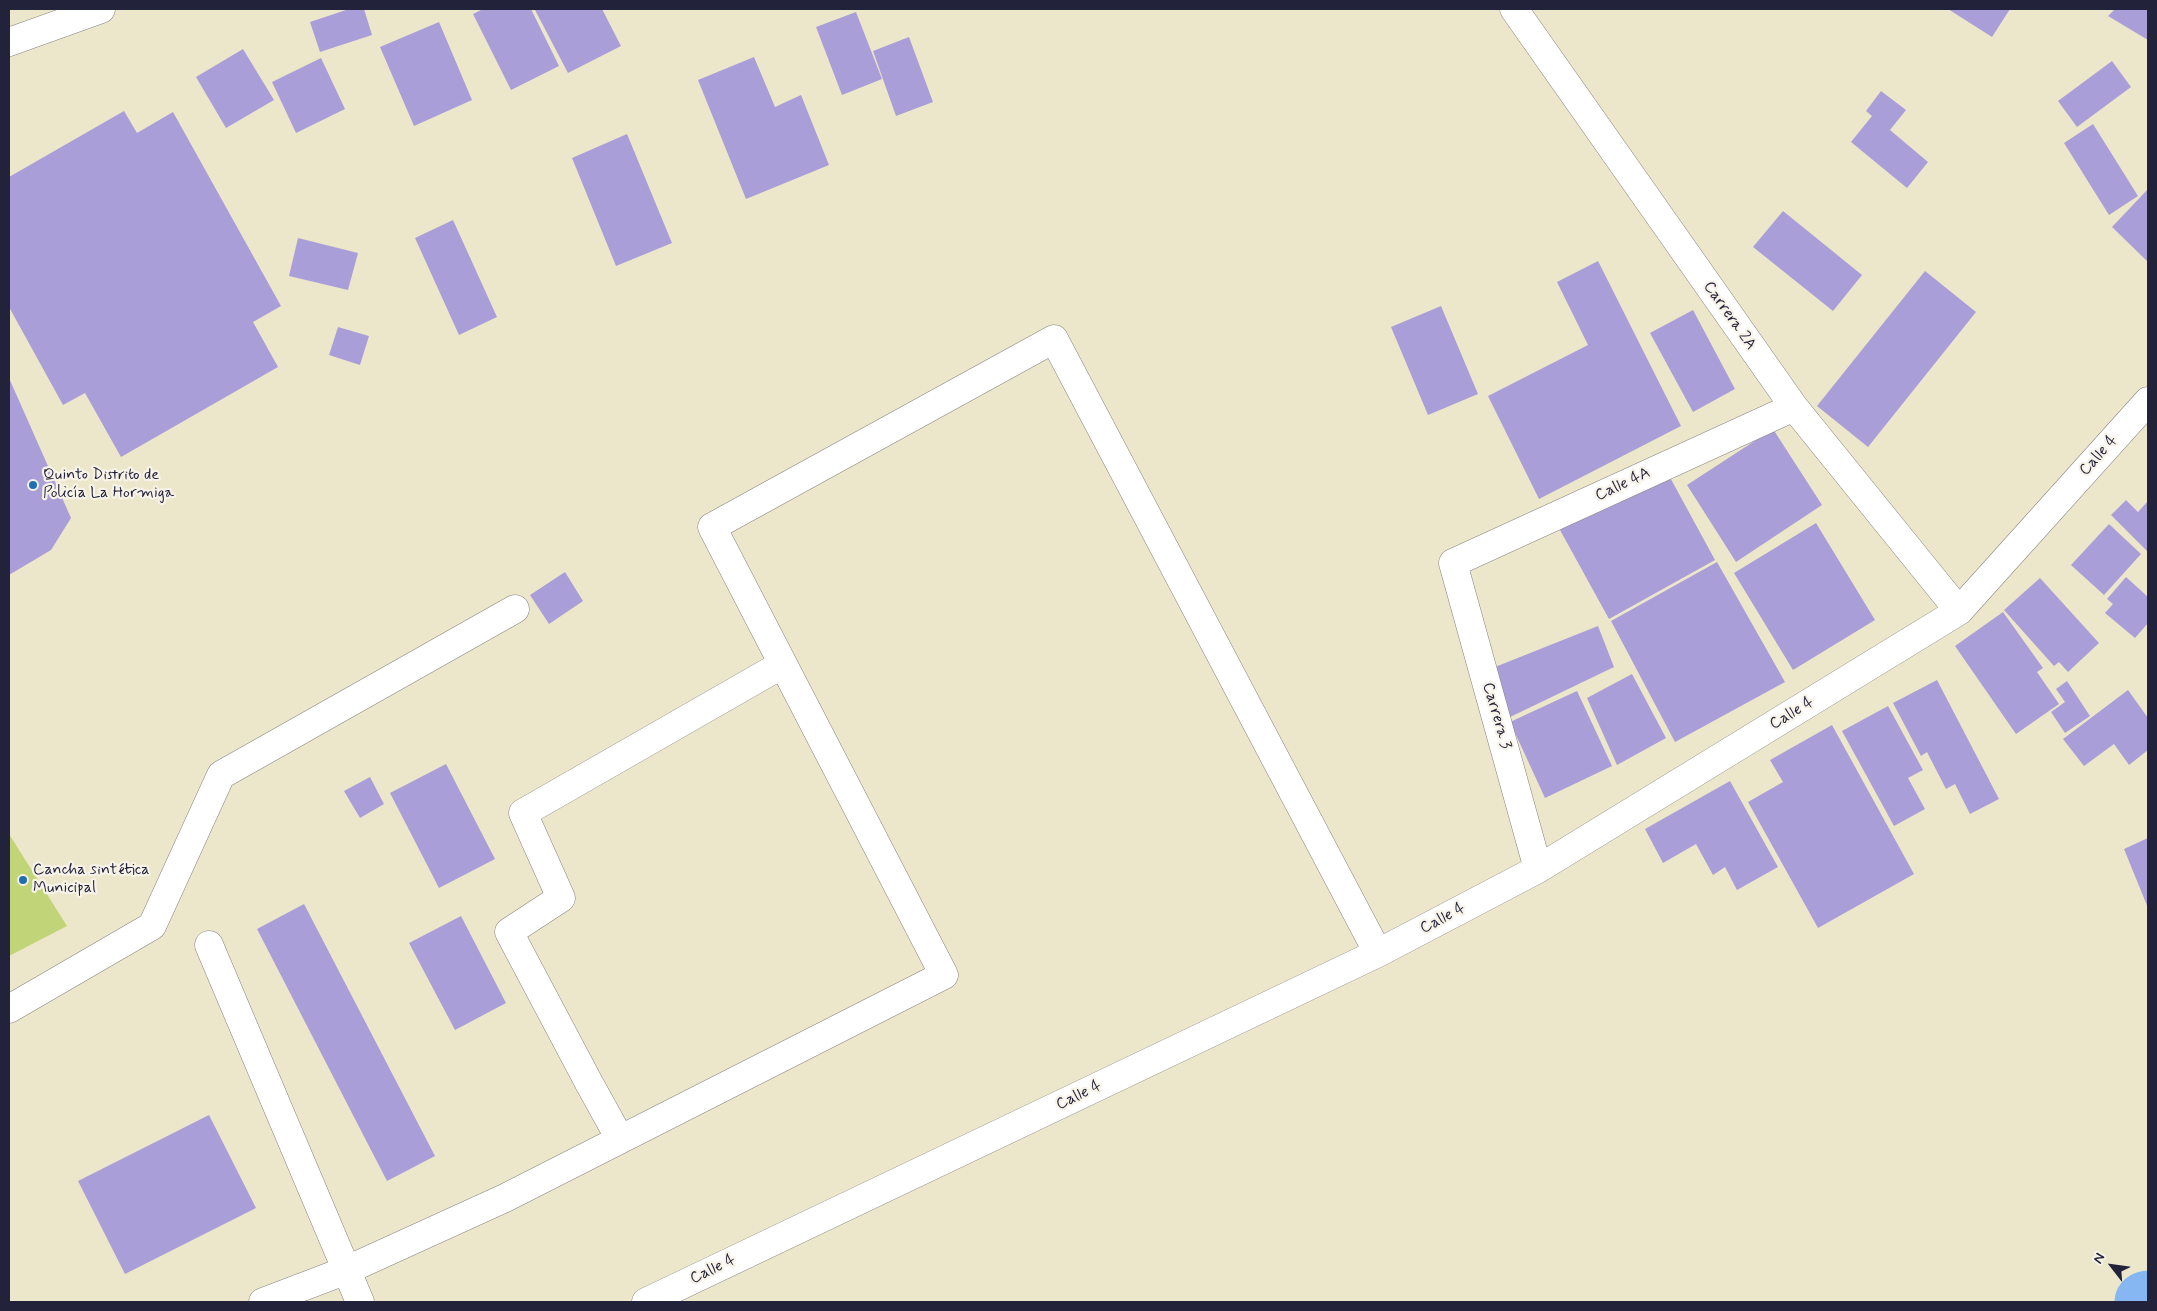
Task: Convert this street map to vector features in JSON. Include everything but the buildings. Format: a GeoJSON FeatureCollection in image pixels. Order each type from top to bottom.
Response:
{"type":"FeatureCollection","features":[{"type":"Feature","properties":{"kind":"street"},"geometry":{"type":"LineString","coordinates":[[9,42],[101,9]]}},
{"type":"Feature","properties":{"kind":"street","name":"Carrera 2A"},"geometry":{"type":"LineString","coordinates":[[1514,9],[1794,407],[1959,611]]}},
{"type":"Feature","properties":{"kind":"street"},"geometry":{"type":"LineString","coordinates":[[263,1302],[346,1270],[505,1198],[944,975],[712,527],[1054,339],[1378,953]]}},
{"type":"Feature","properties":{"kind":"street","name":"Calle 4"},"geometry":{"type":"LineString","coordinates":[[646,1302],[1378,953],[1538,869],[1959,611],[2148,401]]}},
{"type":"Feature","properties":{"kind":"street","name":"Calle 4A"},"geometry":{"type":"LineString","coordinates":[[1453,563],[1794,407]]}},
{"type":"Feature","properties":{"kind":"street","name":"Carrera 3"},"geometry":{"type":"LineString","coordinates":[[1453,563],[1538,869]]}},
{"type":"Feature","properties":{"kind":"street"},"geometry":{"type":"LineString","coordinates":[[9,1009],[152,926],[221,775],[515,609]]}},
{"type":"Feature","properties":{"kind":"street"},"geometry":{"type":"LineString","coordinates":[[620,1139],[588,1083],[509,932],[560,898],[523,813],[783,664]]}},
{"type":"Feature","properties":{"kind":"street"},"geometry":{"type":"LineString","coordinates":[[209,945],[360,1302]]}},
{"type":"Feature","properties":{"kind":"green space","name":"Cancha sintética Municipal"},"geometry":{"type":"Polygon","coordinates":[[[9,834],[67,926],[9,956],[9,834]]]}},
{"type":"Feature","properties":{"kind":"place","name":"Quinto Distrito de Policía La Hormiga"},"geometry":{"type":"Point","coordinates":[33,485]}},
{"type":"Feature","properties":{"kind":"place","name":"Cancha sintética Municipal"},"geometry":{"type":"Point","coordinates":[23,880]}}]}
